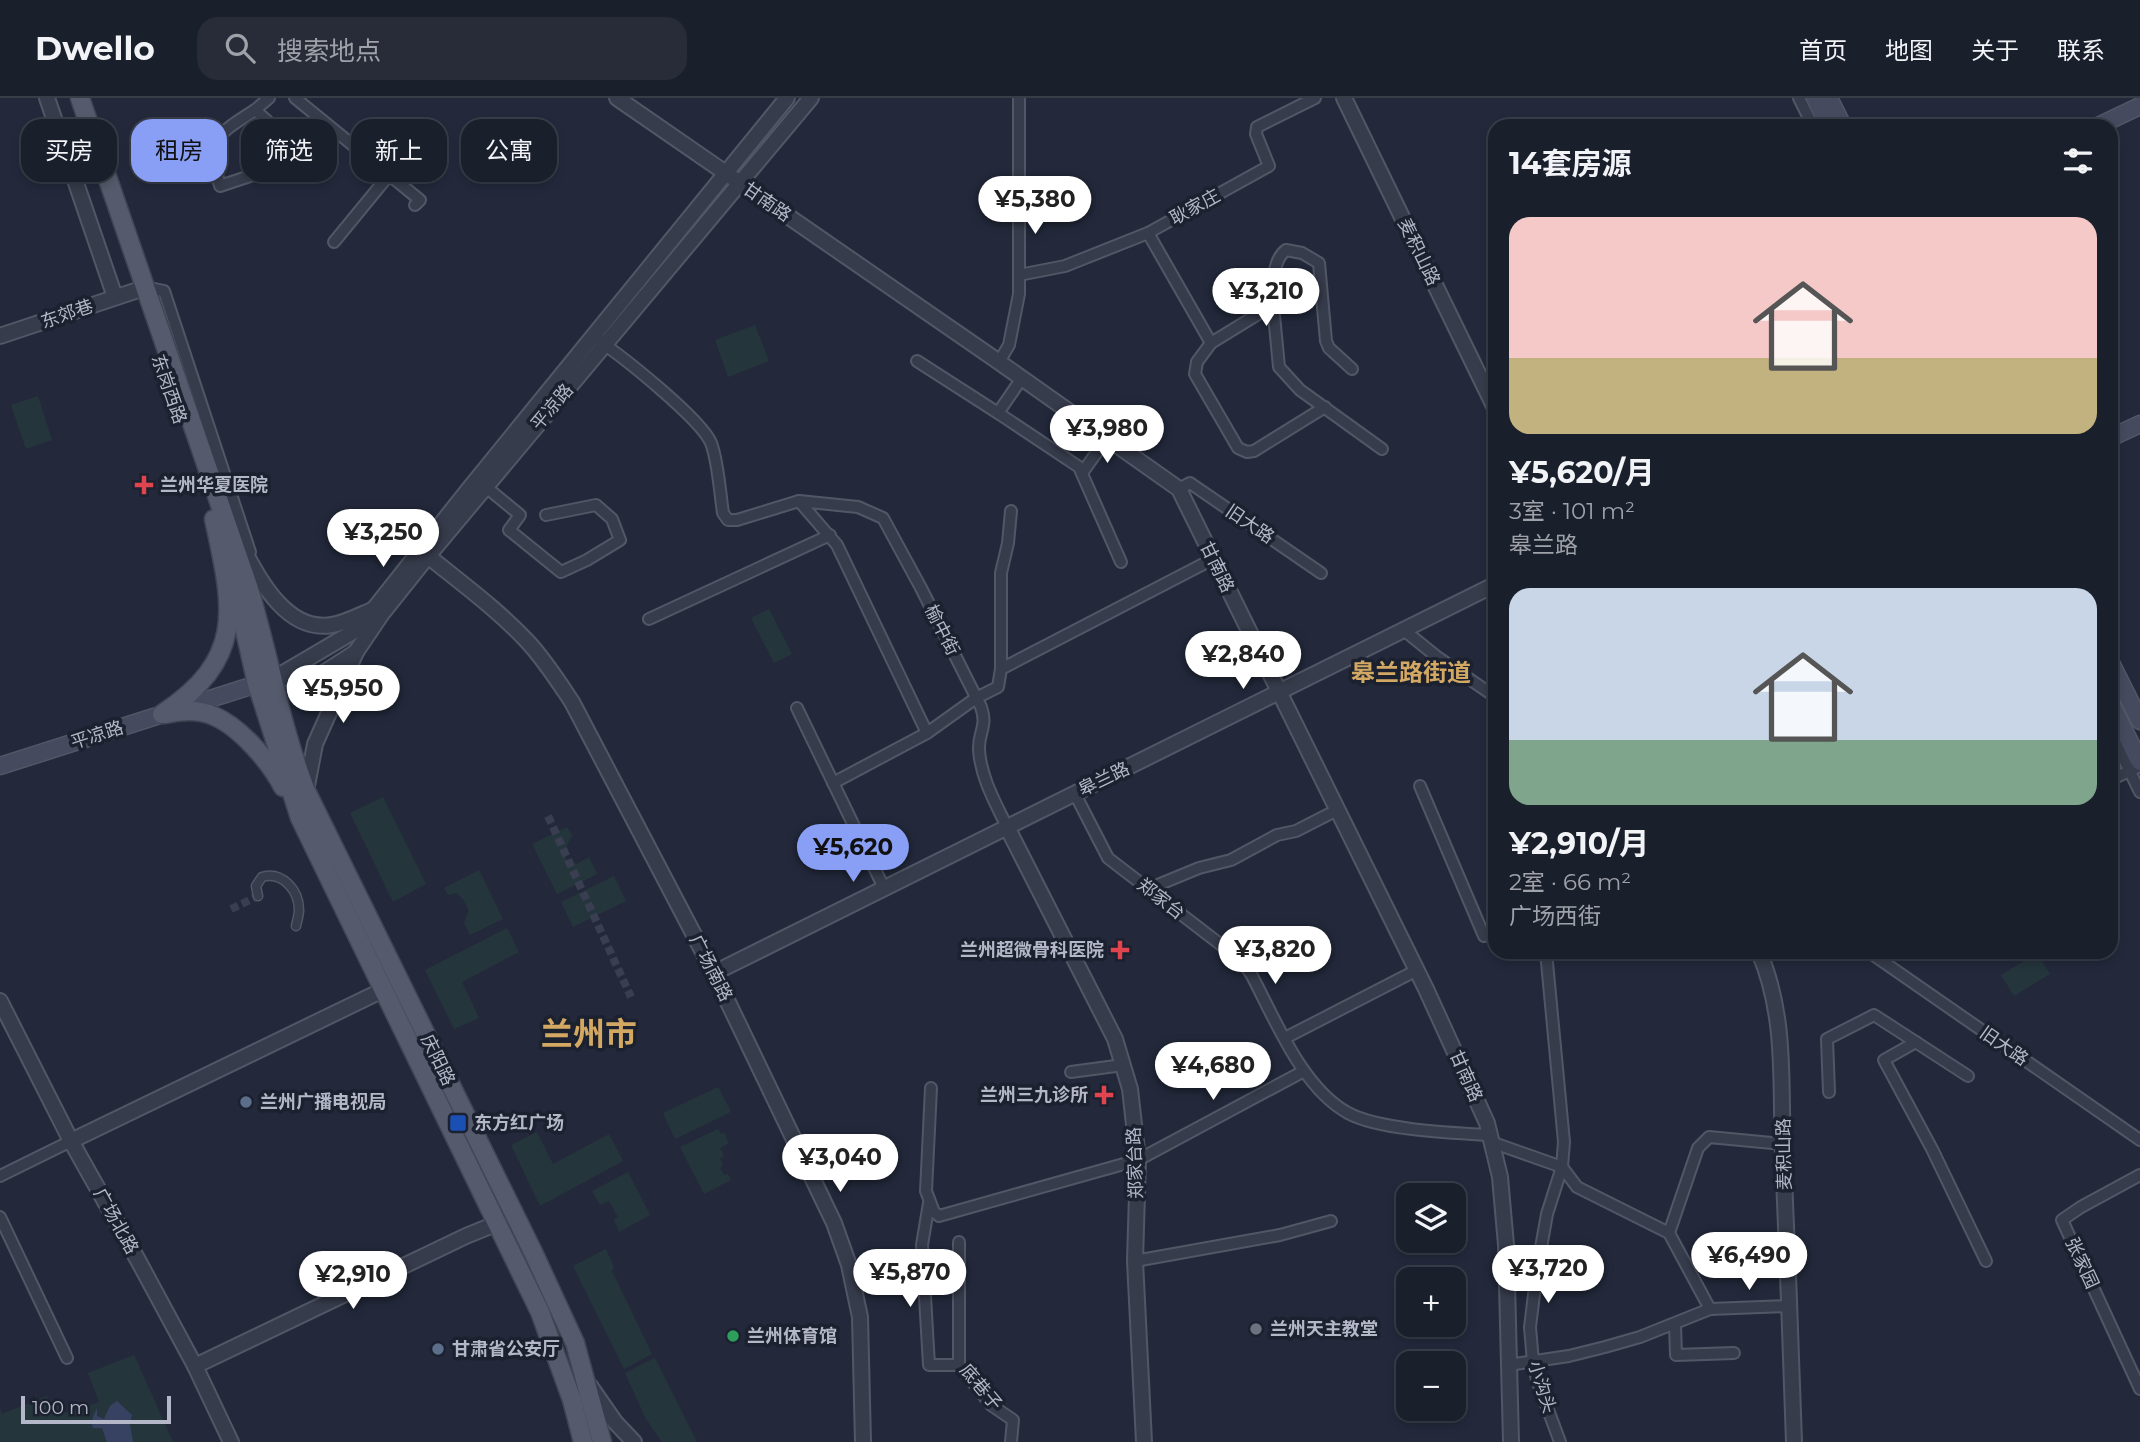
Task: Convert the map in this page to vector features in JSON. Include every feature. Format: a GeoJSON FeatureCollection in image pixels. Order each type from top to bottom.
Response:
{"type":"FeatureCollection","features":[{"type":"Feature","properties":{"kind":"main road","name":"东岗西路"},"geometry":{"type":"LineString","coordinates":[[68,98],[140,289]]}},
{"type":"Feature","properties":{"kind":"main road","name":"东岗西路"},"geometry":{"type":"LineString","coordinates":[[80,98],[140,289],[219,518],[237,590],[266,682]]}},
{"type":"Feature","properties":{"kind":"main road"},"geometry":{"type":"LineString","coordinates":[[1815,98],[1825,119]]}},
{"type":"Feature","properties":{"kind":"main road"},"geometry":{"type":"LineString","coordinates":[[1829,98],[1840,119]]}},
{"type":"Feature","properties":{"kind":"main road"},"geometry":{"type":"LineString","coordinates":[[2113,119],[2140,106]]}},
{"type":"Feature","properties":{"kind":"main road"},"geometry":{"type":"LineString","coordinates":[[2118,434],[2140,424]]}},
{"type":"Feature","properties":{"kind":"main road"},"geometry":{"type":"LineString","coordinates":[[162,714],[207,674],[219,658],[225,642],[228,621],[227,592],[219,518]]}},
{"type":"Feature","properties":{"kind":"main road"},"geometry":{"type":"LineString","coordinates":[[2118,677],[2140,720]]}},
{"type":"Feature","properties":{"kind":"main road","name":"平凉路"},"geometry":{"type":"LineString","coordinates":[[0,766],[266,682]]}},
{"type":"Feature","properties":{"kind":"main road","name":"庆阳路"},"geometry":{"type":"LineString","coordinates":[[266,682],[306,791],[575,1343],[602,1442]]}},
{"type":"Feature","properties":{"kind":"main road","name":"庆阳路"},"geometry":{"type":"LineString","coordinates":[[266,682],[300,818],[540,1312],[572,1400],[581,1439]]}},
{"type":"Feature","properties":{"kind":"main road"},"geometry":{"type":"LineString","coordinates":[[162,714],[184,710],[222,720],[251,745],[278,777],[300,818]]}},
{"type":"Feature","properties":{"kind":"main road"},"geometry":{"type":"LineString","coordinates":[[2118,721],[2137,766]]}},
{"type":"Feature","properties":{"kind":"street"},"geometry":{"type":"LineString","coordinates":[[47,98],[115,297]]}},
{"type":"Feature","properties":{"kind":"street"},"geometry":{"type":"LineString","coordinates":[[241,179],[220,186],[213,162],[215,141],[225,129],[269,98]]}},
{"type":"Feature","properties":{"kind":"street"},"geometry":{"type":"LineString","coordinates":[[295,98],[351,144]]}},
{"type":"Feature","properties":{"kind":"street","name":"甘南路"},"geometry":{"type":"LineString","coordinates":[[617,98],[1179,489],[1417,970],[1487,1123],[1500,1177],[1506,1245],[1511,1442]]}},
{"type":"Feature","properties":{"kind":"street","name":"平凉路"},"geometry":{"type":"LineString","coordinates":[[266,682],[358,629],[732,178],[786,98]]}},
{"type":"Feature","properties":{"kind":"street","name":"平凉路"},"geometry":{"type":"LineString","coordinates":[[732,178],[811,98]]}},
{"type":"Feature","properties":{"kind":"street"},"geometry":{"type":"LineString","coordinates":[[999,362],[1009,345],[1019,294],[1019,98]]}},
{"type":"Feature","properties":{"kind":"street","name":"耿家庄"},"geometry":{"type":"LineString","coordinates":[[1019,275],[1065,266],[1148,233],[1269,166],[1256,134],[1257,127],[1315,98]]}},
{"type":"Feature","properties":{"kind":"street","name":"麦积山路"},"geometry":{"type":"LineString","coordinates":[[1344,98],[1488,394]]}},
{"type":"Feature","properties":{"kind":"street"},"geometry":{"type":"LineString","coordinates":[[1799,98],[1810,119]]}},
{"type":"Feature","properties":{"kind":"street"},"geometry":{"type":"LineString","coordinates":[[254,110],[264,119]]}},
{"type":"Feature","properties":{"kind":"street"},"geometry":{"type":"LineString","coordinates":[[334,242],[383,182]]}},
{"type":"Feature","properties":{"kind":"street"},"geometry":{"type":"LineString","coordinates":[[398,182],[420,200],[415,205]]}},
{"type":"Feature","properties":{"kind":"street"},"geometry":{"type":"LineString","coordinates":[[1148,233],[1211,343]]}},
{"type":"Feature","properties":{"kind":"street"},"geometry":{"type":"LineString","coordinates":[[1352,369],[1329,348],[1326,341],[1318,263],[1302,253],[1286,250],[1276,262],[1273,305],[1279,367],[1300,390],[1382,449]]}},
{"type":"Feature","properties":{"kind":"street","name":"东郊巷"},"geometry":{"type":"LineString","coordinates":[[0,336],[140,289]]}},
{"type":"Feature","properties":{"kind":"street","name":"东岗西路"},"geometry":{"type":"LineString","coordinates":[[140,289],[163,291],[257,571]]}},
{"type":"Feature","properties":{"kind":"street"},"geometry":{"type":"LineString","coordinates":[[1273,305],[1211,343],[1197,362],[1195,374],[1238,448],[1247,452],[1254,451],[1325,407]]}},
{"type":"Feature","properties":{"kind":"street","name":"平凉路"},"geometry":{"type":"LineString","coordinates":[[266,682],[322,674],[356,652],[381,615],[599,341]]}},
{"type":"Feature","properties":{"kind":"street","name":"榆中街"},"geometry":{"type":"LineString","coordinates":[[599,341],[615,351],[705,433],[711,444],[723,513],[728,520],[737,520],[799,501],[858,507],[883,518],[976,698],[984,718],[979,747],[982,774],[1007,827]]}},
{"type":"Feature","properties":{"kind":"street"},"geometry":{"type":"LineString","coordinates":[[917,361],[1079,467],[1121,562]]}},
{"type":"Feature","properties":{"kind":"street"},"geometry":{"type":"LineString","coordinates":[[998,414],[1022,378]]}},
{"type":"Feature","properties":{"kind":"street"},"geometry":{"type":"LineString","coordinates":[[1082,474],[1107,438]]}},
{"type":"Feature","properties":{"kind":"street","name":"旧大路"},"geometry":{"type":"LineString","coordinates":[[1179,489],[1189,483],[1321,573]]}},
{"type":"Feature","properties":{"kind":"street"},"geometry":{"type":"LineString","coordinates":[[485,487],[520,515],[509,530],[561,572],[620,540],[612,519],[596,505],[546,515]]}},
{"type":"Feature","properties":{"kind":"street"},"geometry":{"type":"LineString","coordinates":[[799,501],[837,545],[927,733]]}},
{"type":"Feature","properties":{"kind":"street"},"geometry":{"type":"LineString","coordinates":[[833,783],[927,733],[976,698],[998,687],[1001,668],[1000,573],[1008,543],[1011,511]]}},
{"type":"Feature","properties":{"kind":"street"},"geometry":{"type":"LineString","coordinates":[[219,518],[275,600],[298,620],[316,625],[332,625],[374,609]]}},
{"type":"Feature","properties":{"kind":"street"},"geometry":{"type":"LineString","coordinates":[[649,619],[830,535]]}},
{"type":"Feature","properties":{"kind":"street","name":"广场南路"},"geometry":{"type":"LineString","coordinates":[[428,556],[505,620],[549,668],[572,702],[714,972],[834,1223],[849,1265],[860,1317],[863,1442]]}},
{"type":"Feature","properties":{"kind":"street"},"geometry":{"type":"LineString","coordinates":[[1001,668],[1213,559]]}},
{"type":"Feature","properties":{"kind":"street","name":"皋兰路"},"geometry":{"type":"LineString","coordinates":[[714,972],[1488,588]]}},
{"type":"Feature","properties":{"kind":"street"},"geometry":{"type":"LineString","coordinates":[[1405,631],[1488,692]]}},
{"type":"Feature","properties":{"kind":"street"},"geometry":{"type":"LineString","coordinates":[[306,791],[316,744],[356,652]]}},
{"type":"Feature","properties":{"kind":"street"},"geometry":{"type":"LineString","coordinates":[[797,708],[884,888]]}},
{"type":"Feature","properties":{"kind":"street"},"geometry":{"type":"LineString","coordinates":[[2118,741],[2137,766],[2140,792]]}},
{"type":"Feature","properties":{"kind":"street"},"geometry":{"type":"LineString","coordinates":[[2118,776],[2137,766]]}},
{"type":"Feature","properties":{"kind":"street"},"geometry":{"type":"LineString","coordinates":[[1420,786],[1484,936],[1488,934]]}},
{"type":"Feature","properties":{"kind":"street","name":"郑家台"},"geometry":{"type":"LineString","coordinates":[[1075,794],[1108,858],[1242,961],[1304,1071],[1327,1097],[1347,1113],[1391,1125],[1491,1138],[1562,1167]]}},
{"type":"Feature","properties":{"kind":"street"},"geometry":{"type":"LineString","coordinates":[[1148,889],[1199,868],[1231,860],[1277,835],[1296,831],[1337,810]]}},
{"type":"Feature","properties":{"kind":"street","name":"郑家台路"},"geometry":{"type":"LineString","coordinates":[[1007,827],[1115,1040],[1130,1089],[1138,1160],[1135,1261],[1144,1442]]}},
{"type":"Feature","properties":{"kind":"street"},"geometry":{"type":"LineString","coordinates":[[258,896],[256,886],[262,877],[276,876],[285,881],[297,897],[299,910],[296,926]]}},
{"type":"Feature","properties":{"kind":"street","name":"小沟头"},"geometry":{"type":"LineString","coordinates":[[1547,959],[1564,1142],[1562,1167],[1547,1214],[1530,1327],[1533,1362],[1560,1442]]}},
{"type":"Feature","properties":{"kind":"street","name":"麦积山路"},"geometry":{"type":"LineString","coordinates":[[1761,959],[1773,993],[1783,1067],[1782,1144],[1794,1442]]}},
{"type":"Feature","properties":{"kind":"street","name":"旧大路"},"geometry":{"type":"LineString","coordinates":[[1879,959],[2140,1140]]}},
{"type":"Feature","properties":{"kind":"street"},"geometry":{"type":"LineString","coordinates":[[1285,1038],[1417,970]]}},
{"type":"Feature","properties":{"kind":"street"},"geometry":{"type":"LineString","coordinates":[[0,1175],[383,990]]}},
{"type":"Feature","properties":{"kind":"street","name":"广场北路"},"geometry":{"type":"LineString","coordinates":[[0,1001],[71,1141],[195,1366],[231,1442]]}},
{"type":"Feature","properties":{"kind":"street"},"geometry":{"type":"LineString","coordinates":[[1829,1092],[1827,1039],[1874,1015],[1968,1076]]}},
{"type":"Feature","properties":{"kind":"street"},"geometry":{"type":"LineString","coordinates":[[1916,1042],[1884,1060],[1932,1149],[1986,1261]]}},
{"type":"Feature","properties":{"kind":"street"},"geometry":{"type":"LineString","coordinates":[[1071,1072],[1123,1065]]}},
{"type":"Feature","properties":{"kind":"street"},"geometry":{"type":"LineString","coordinates":[[932,1088],[926,1191],[934,1212],[939,1216],[1138,1160],[1304,1071]]}},
{"type":"Feature","properties":{"kind":"street"},"geometry":{"type":"LineString","coordinates":[[1669,1233],[1698,1148],[1709,1137],[1782,1144]]}},
{"type":"Feature","properties":{"kind":"street"},"geometry":{"type":"LineString","coordinates":[[1562,1167],[1577,1187],[1669,1233],[1710,1309]]}},
{"type":"Feature","properties":{"kind":"street","name":"张家园"},"geometry":{"type":"LineString","coordinates":[[2140,1175],[2062,1220],[2140,1389]]}},
{"type":"Feature","properties":{"kind":"street"},"geometry":{"type":"LineString","coordinates":[[930,1200],[922,1245],[929,1365],[959,1365]]}},
{"type":"Feature","properties":{"kind":"street"},"geometry":{"type":"LineString","coordinates":[[0,1217],[67,1358]]}},
{"type":"Feature","properties":{"kind":"street"},"geometry":{"type":"LineString","coordinates":[[1135,1261],[1280,1235],[1331,1222]]}},
{"type":"Feature","properties":{"kind":"street"},"geometry":{"type":"LineString","coordinates":[[195,1366],[498,1223]]}},
{"type":"Feature","properties":{"kind":"street","name":"底巷子"},"geometry":{"type":"LineString","coordinates":[[959,1242],[959,1365],[991,1405],[1013,1420],[1012,1442]]}},
{"type":"Feature","properties":{"kind":"street"},"geometry":{"type":"LineString","coordinates":[[1508,1366],[1605,1348],[1710,1309],[1789,1306]]}},
{"type":"Feature","properties":{"kind":"street"},"geometry":{"type":"LineString","coordinates":[[1675,1324],[1676,1355],[1734,1353]]}},
{"type":"Feature","properties":{"kind":"street"},"geometry":{"type":"LineString","coordinates":[[585,1379],[615,1422],[634,1442]]}},
{"type":"Feature","properties":{"kind":"shaded area"},"geometry":{"type":"Polygon","coordinates":[[[755,325],[769,361],[728,377],[715,340],[755,325]]]}},
{"type":"Feature","properties":{"kind":"shaded area"},"geometry":{"type":"Polygon","coordinates":[[[38,396],[52,440],[26,449],[11,405],[38,396]]]}},
{"type":"Feature","properties":{"kind":"shaded area"},"geometry":{"type":"Polygon","coordinates":[[[769,609],[792,654],[774,663],[751,618],[769,609]]]}},
{"type":"Feature","properties":{"kind":"shaded area"},"geometry":{"type":"Polygon","coordinates":[[[383,797],[426,884],[393,902],[350,813],[383,797]]]}},
{"type":"Feature","properties":{"kind":"shaded area"},"geometry":{"type":"Polygon","coordinates":[[[567,827],[572,835],[566,848],[566,859],[577,864],[589,857],[597,874],[557,894],[532,844],[567,827]]]}},
{"type":"Feature","properties":{"kind":"shaded area"},"geometry":{"type":"Polygon","coordinates":[[[479,870],[503,919],[470,935],[464,923],[469,910],[462,898],[456,893],[448,895],[444,888],[479,870]]]}},
{"type":"Feature","properties":{"kind":"shaded area"},"geometry":{"type":"Polygon","coordinates":[[[614,876],[626,901],[573,927],[561,902],[614,876]]]}},
{"type":"Feature","properties":{"kind":"shaded area"},"geometry":{"type":"Polygon","coordinates":[[[507,928],[519,952],[462,982],[479,1018],[454,1029],[425,970],[507,928]]]}},
{"type":"Feature","properties":{"kind":"shaded area"},"geometry":{"type":"Polygon","coordinates":[[[2027,959],[2041,959],[2050,974],[2014,996],[2001,975],[2027,959]]]}},
{"type":"Feature","properties":{"kind":"shaded area"},"geometry":{"type":"Polygon","coordinates":[[[718,1087],[731,1112],[675,1139],[663,1113],[718,1087]]]}},
{"type":"Feature","properties":{"kind":"shaded area"},"geometry":{"type":"Polygon","coordinates":[[[718,1129],[721,1134],[724,1133],[729,1143],[720,1148],[724,1156],[720,1158],[723,1165],[720,1168],[731,1180],[704,1194],[680,1147],[718,1129]]]}},
{"type":"Feature","properties":{"kind":"shaded area"},"geometry":{"type":"Polygon","coordinates":[[[537,1132],[553,1164],[609,1134],[623,1161],[540,1206],[511,1145],[537,1132]]]}},
{"type":"Feature","properties":{"kind":"shaded area"},"geometry":{"type":"Polygon","coordinates":[[[628,1172],[650,1215],[619,1232],[614,1220],[618,1217],[609,1201],[600,1205],[592,1191],[628,1172]]]}},
{"type":"Feature","properties":{"kind":"shaded area"},"geometry":{"type":"Polygon","coordinates":[[[606,1249],[614,1267],[612,1271],[652,1354],[624,1369],[573,1266],[606,1249]]]}},
{"type":"Feature","properties":{"kind":"shaded area"},"geometry":{"type":"Polygon","coordinates":[[[134,1355],[173,1442],[0,1442],[0,1409],[2,1414],[47,1396],[50,1404],[59,1401],[65,1413],[99,1402],[88,1373],[134,1355]]]}},
{"type":"Feature","properties":{"kind":"shaded area"},"geometry":{"type":"Polygon","coordinates":[[[655,1358],[697,1442],[662,1442],[646,1419],[625,1373],[655,1358]]]}},
{"type":"Feature","properties":{"kind":"water"},"geometry":{"type":"Polygon","coordinates":[[[117,1401],[132,1415],[130,1424],[133,1442],[107,1442],[102,1428],[93,1428],[92,1420],[97,1408],[97,1416],[104,1419],[110,1406],[117,1401]]]}},
{"type":"Feature","properties":{"kind":"tunnel"},"geometry":{"type":"LineString","coordinates":[[548,816],[631,997]]}},
{"type":"Feature","properties":{"kind":"tunnel"},"geometry":{"type":"LineString","coordinates":[[231,909],[258,896]]}},
{"type":"Feature","properties":{"kind":"place","name":"兰州华夏医院"},"geometry":{"type":"Point","coordinates":[144,485]}},
{"type":"Feature","properties":{"kind":"place","name":"兰州超微骨科医院"},"geometry":{"type":"Point","coordinates":[1120,950]}},
{"type":"Feature","properties":{"kind":"place","name":"兰州三九诊所"},"geometry":{"type":"Point","coordinates":[1104,1095]}},
{"type":"Feature","properties":{"kind":"place","name":"兰州广播电视局"},"geometry":{"type":"Point","coordinates":[246,1102]}},
{"type":"Feature","properties":{"kind":"place","name":"东方红广场"},"geometry":{"type":"Point","coordinates":[458,1123]}},
{"type":"Feature","properties":{"kind":"place","name":"兰州天主教堂"},"geometry":{"type":"Point","coordinates":[1256,1329]}},
{"type":"Feature","properties":{"kind":"place","name":"兰州体育馆"},"geometry":{"type":"Point","coordinates":[733,1336]}},
{"type":"Feature","properties":{"kind":"place","name":"甘肃省公安厅"},"geometry":{"type":"Point","coordinates":[438,1349]}},
{"type":"Feature","properties":{"kind":"district","name":"皋兰路街道"},"geometry":{"type":"Point","coordinates":[1411,673]}},
{"type":"Feature","properties":{"kind":"district","name":"兰州市"},"geometry":{"type":"Point","coordinates":[589,1034]}}]}
